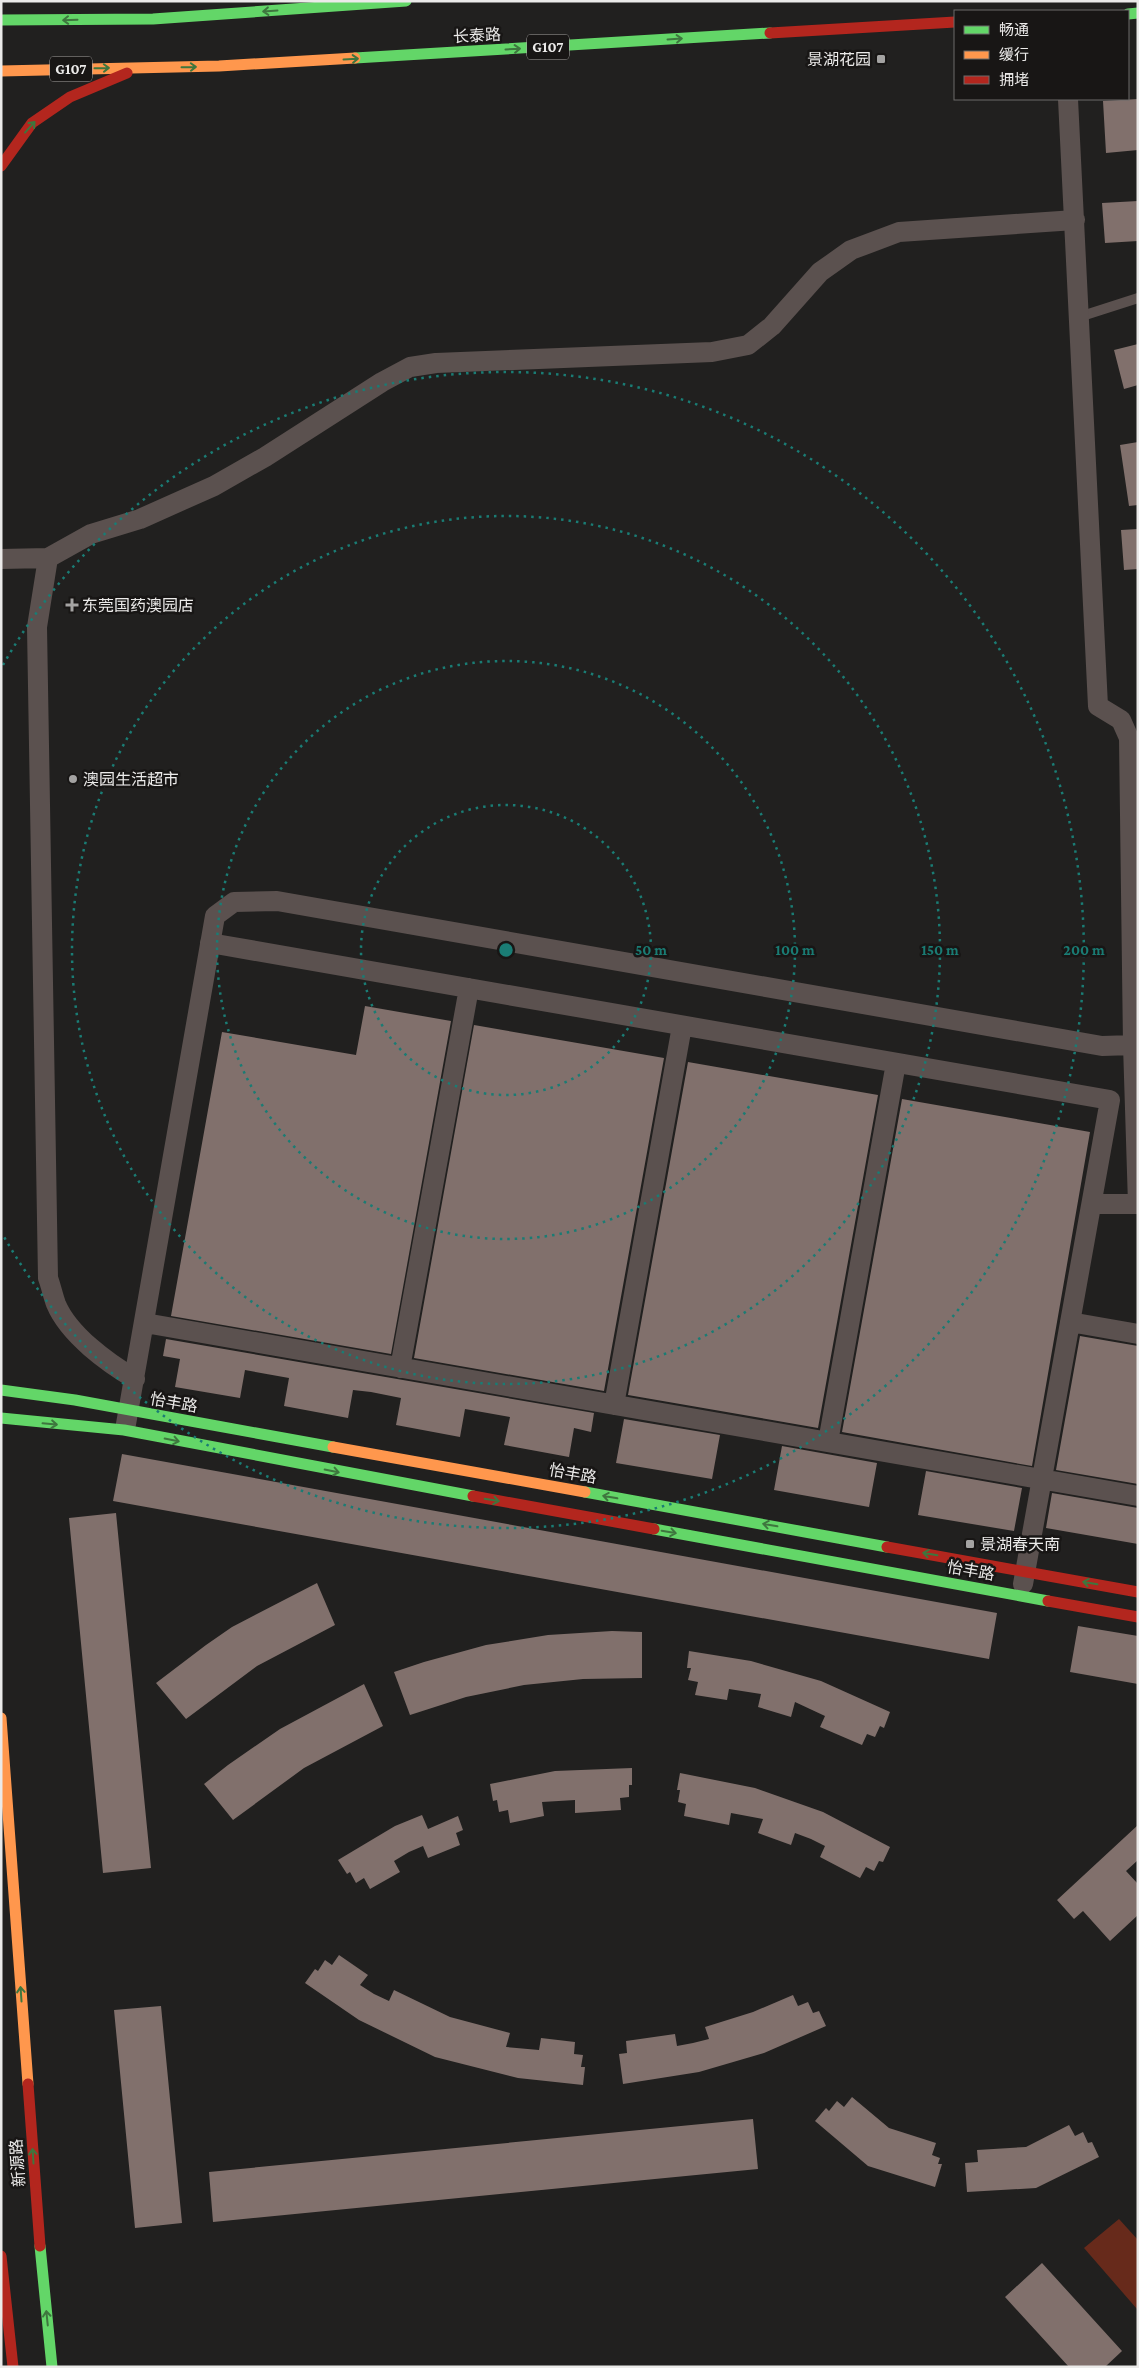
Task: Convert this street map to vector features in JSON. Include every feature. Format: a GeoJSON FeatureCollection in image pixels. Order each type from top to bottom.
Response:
{"type":"FeatureCollection","features":[{"type":"Feature","properties":{"kind":"main road"},"geometry":{"type":"LineString","coordinates":[[1,20],[210,16],[406,1]]}},
{"type":"Feature","properties":{"kind":"main road"},"geometry":{"type":"LineString","coordinates":[[112,6],[136,18]]}},
{"type":"Feature","properties":{"kind":"main road","name":"长泰路"},"geometry":{"type":"LineString","coordinates":[[1,71],[220,66],[954,22]]}},
{"type":"Feature","properties":{"kind":"main road"},"geometry":{"type":"LineString","coordinates":[[1,166],[32,123],[70,97],[140,68]]}},
{"type":"Feature","properties":{"kind":"main road","name":"怡丰路"},"geometry":{"type":"LineString","coordinates":[[1,1390],[130,1410],[1138,1592]]}},
{"type":"Feature","properties":{"kind":"main road","name":"怡丰路"},"geometry":{"type":"LineString","coordinates":[[1,1418],[124,1430],[338,1472],[1138,1617]]}},
{"type":"Feature","properties":{"kind":"main road","name":"新源路"},"geometry":{"type":"LineString","coordinates":[[1,1718],[40,2246],[52,2367]]}},
{"type":"Feature","properties":{"kind":"main road"},"geometry":{"type":"LineString","coordinates":[[1,2256],[13,2367]]}},
{"type":"Feature","properties":{"kind":"street"},"geometry":{"type":"LineString","coordinates":[[1068,100],[1098,706],[1121,720],[1129,738],[1135,908],[1133,1044],[1138,1204],[1092,1204]]}},
{"type":"Feature","properties":{"kind":"street"},"geometry":{"type":"LineString","coordinates":[[1,559],[48,558],[92,534],[140,519],[214,486],[265,457],[382,382],[410,367],[436,363],[712,352],[748,344],[772,326],[820,272],[851,250],[899,232],[1075,220]]}},
{"type":"Feature","properties":{"kind":"street"},"geometry":{"type":"LineString","coordinates":[[48,558],[37,627],[48,1278],[57,1306],[80,1337],[106,1362],[135,1379]]}},
{"type":"Feature","properties":{"kind":"street"},"geometry":{"type":"LineString","coordinates":[[124,1430],[130,1410],[215,916],[234,902],[277,901],[1102,1046],[1133,1044]]}},
{"type":"Feature","properties":{"kind":"street"},"geometry":{"type":"LineString","coordinates":[[210,944],[1110,1100],[1021,1596]]}},
{"type":"Feature","properties":{"kind":"street"},"geometry":{"type":"LineString","coordinates":[[400,1368],[469,988]]}},
{"type":"Feature","properties":{"kind":"street"},"geometry":{"type":"LineString","coordinates":[[614,1405],[682,1026]]}},
{"type":"Feature","properties":{"kind":"street"},"geometry":{"type":"LineString","coordinates":[[828,1442],[896,1063]]}},
{"type":"Feature","properties":{"kind":"street"},"geometry":{"type":"LineString","coordinates":[[1070,1322],[1138,1334]]}},
{"type":"Feature","properties":{"kind":"street"},"geometry":{"type":"LineString","coordinates":[[145,1323],[1138,1496]]}},
{"type":"Feature","properties":{"kind":"lane"},"geometry":{"type":"LineString","coordinates":[[1079,317],[1138,298]]}},
{"type":"Feature","properties":{"kind":"shaded area"},"geometry":{"type":"Polygon","coordinates":[[[1119,2219],[1138,2240],[1137,2309],[1084,2248],[1119,2219]]]}},
{"type":"Feature","properties":{"kind":"building"},"geometry":{"type":"Polygon","coordinates":[[[1138,99],[1138,150],[1106,153],[1103,101],[1138,99]]]}},
{"type":"Feature","properties":{"kind":"building"},"geometry":{"type":"Polygon","coordinates":[[[1138,201],[1138,241],[1105,243],[1102,203],[1138,201]]]}},
{"type":"Feature","properties":{"kind":"building"},"geometry":{"type":"Polygon","coordinates":[[[1138,344],[1138,385],[1124,389],[1114,350],[1138,344]]]}},
{"type":"Feature","properties":{"kind":"building"},"geometry":{"type":"Polygon","coordinates":[[[1138,442],[1138,505],[1129,506],[1120,445],[1138,442]]]}},
{"type":"Feature","properties":{"kind":"building"},"geometry":{"type":"Polygon","coordinates":[[[1138,529],[1138,569],[1124,570],[1121,530],[1138,529]]]}},
{"type":"Feature","properties":{"kind":"building"},"geometry":{"type":"Polygon","coordinates":[[[365,1006],[451,1021],[391,1354],[171,1316],[222,1032],[356,1055],[365,1006]]]}},
{"type":"Feature","properties":{"kind":"building"},"geometry":{"type":"Polygon","coordinates":[[[474,1025],[664,1058],[604,1391],[414,1358],[474,1025]]]}},
{"type":"Feature","properties":{"kind":"building"},"geometry":{"type":"Polygon","coordinates":[[[688,1062],[878,1095],[818,1428],[628,1395],[688,1062]]]}},
{"type":"Feature","properties":{"kind":"building"},"geometry":{"type":"Polygon","coordinates":[[[902,1099],[1090,1132],[1032,1466],[842,1432],[902,1099]]]}},
{"type":"Feature","properties":{"kind":"building"},"geometry":{"type":"Polygon","coordinates":[[[1080,1336],[1138,1346],[1138,1484],[1056,1470],[1080,1336]]]}},
{"type":"Feature","properties":{"kind":"building"},"geometry":{"type":"Polygon","coordinates":[[[166,1339],[594,1413],[591,1432],[574,1428],[569,1457],[504,1445],[510,1417],[465,1409],[460,1437],[396,1425],[401,1398],[371,1392],[353,1390],[348,1418],[284,1406],[289,1378],[245,1370],[240,1398],[175,1387],[180,1359],[163,1356],[166,1339]]]}},
{"type":"Feature","properties":{"kind":"building"},"geometry":{"type":"Polygon","coordinates":[[[624,1419],[720,1435],[712,1479],[616,1463],[624,1419]]]}},
{"type":"Feature","properties":{"kind":"building"},"geometry":{"type":"Polygon","coordinates":[[[782,1446],[877,1463],[869,1507],[774,1490],[782,1446]]]}},
{"type":"Feature","properties":{"kind":"building"},"geometry":{"type":"Polygon","coordinates":[[[122,1454],[997,1613],[989,1659],[113,1501],[122,1454]]]}},
{"type":"Feature","properties":{"kind":"building"},"geometry":{"type":"Polygon","coordinates":[[[926,1471],[1022,1488],[1014,1531],[918,1515],[926,1471]]]}},
{"type":"Feature","properties":{"kind":"building"},"geometry":{"type":"Polygon","coordinates":[[[1052,1493],[1138,1508],[1138,1544],[1046,1528],[1052,1493]]]}},
{"type":"Feature","properties":{"kind":"building"},"geometry":{"type":"Polygon","coordinates":[[[116,1513],[151,1868],[103,1873],[69,1518],[116,1513]]]}},
{"type":"Feature","properties":{"kind":"building"},"geometry":{"type":"Polygon","coordinates":[[[317,1583],[335,1625],[257,1666],[186,1719],[156,1683],[232,1627],[317,1583]]]}},
{"type":"Feature","properties":{"kind":"building"},"geometry":{"type":"Polygon","coordinates":[[[1078,1626],[1138,1636],[1138,1684],[1070,1672],[1078,1626]]]}},
{"type":"Feature","properties":{"kind":"building"},"geometry":{"type":"Polygon","coordinates":[[[612,1631],[642,1632],[642,1678],[583,1679],[524,1685],[466,1697],[410,1715],[394,1672],[486,1645],[548,1635],[612,1631]]]}},
{"type":"Feature","properties":{"kind":"building"},"geometry":{"type":"Polygon","coordinates":[[[689,1651],[751,1661],[821,1681],[890,1712],[884,1728],[880,1726],[875,1737],[867,1734],[862,1745],[820,1727],[825,1716],[795,1702],[791,1717],[758,1707],[761,1694],[729,1689],[727,1700],[695,1695],[698,1682],[688,1680],[691,1668],[687,1668],[689,1651]]]}},
{"type":"Feature","properties":{"kind":"building"},"geometry":{"type":"Polygon","coordinates":[[[364,1684],[383,1726],[304,1768],[233,1820],[204,1784],[280,1729],[364,1684]]]}},
{"type":"Feature","properties":{"kind":"building"},"geometry":{"type":"Polygon","coordinates":[[[632,1768],[632,1785],[629,1785],[629,1797],[620,1798],[621,1810],[575,1813],[575,1800],[542,1802],[544,1816],[510,1823],[508,1810],[499,1812],[497,1800],[493,1801],[490,1784],[555,1771],[632,1768]]]}},
{"type":"Feature","properties":{"kind":"building"},"geometry":{"type":"Polygon","coordinates":[[[680,1773],[755,1788],[823,1812],[890,1847],[883,1862],[879,1861],[874,1871],[866,1867],[860,1878],[820,1857],[825,1846],[811,1839],[795,1833],[791,1845],[758,1833],[763,1819],[731,1813],[729,1825],[684,1816],[686,1804],[678,1802],[680,1790],[677,1790],[680,1773]]]}},
{"type":"Feature","properties":{"kind":"building"},"geometry":{"type":"Polygon","coordinates":[[[422,1815],[428,1829],[458,1816],[463,1830],[456,1833],[460,1845],[428,1858],[423,1846],[409,1852],[394,1861],[400,1872],[370,1889],[364,1878],[356,1883],[350,1872],[347,1874],[338,1860],[395,1826],[422,1815]]]}},
{"type":"Feature","properties":{"kind":"building"},"geometry":{"type":"Polygon","coordinates":[[[1138,1825],[1138,1860],[1126,1871],[1138,1884],[1138,1915],[1110,1941],[1083,1911],[1074,1919],[1057,1900],[1138,1825]]]}},
{"type":"Feature","properties":{"kind":"building"},"geometry":{"type":"Polygon","coordinates":[[[339,1955],[368,1975],[360,1985],[374,1994],[389,2001],[394,1990],[450,2017],[510,2033],[506,2047],[539,2050],[541,2038],[575,2042],[574,2054],[583,2055],[581,2067],[585,2067],[583,2085],[518,2078],[435,2057],[359,2020],[305,1983],[315,1969],[318,1971],[325,1960],[332,1965],[339,1955]]]}},
{"type":"Feature","properties":{"kind":"building"},"geometry":{"type":"Polygon","coordinates":[[[793,1995],[798,2006],[808,2002],[813,2013],[819,2011],[826,2026],[764,2053],[699,2072],[623,2084],[619,2054],[627,2053],[626,2041],[675,2034],[677,2046],[709,2039],[705,2027],[753,2012],[793,1995]]]}},
{"type":"Feature","properties":{"kind":"building"},"geometry":{"type":"Polygon","coordinates":[[[161,2006],[182,2223],[135,2228],[114,2010],[161,2006]]]}},
{"type":"Feature","properties":{"kind":"building"},"geometry":{"type":"Polygon","coordinates":[[[852,2097],[889,2128],[936,2143],[932,2155],[940,2158],[938,2164],[942,2164],[935,2187],[868,2166],[815,2121],[826,2108],[829,2111],[837,2101],[844,2107],[852,2097]]]}},
{"type":"Feature","properties":{"kind":"building"},"geometry":{"type":"Polygon","coordinates":[[[753,2119],[758,2169],[213,2222],[209,2172],[753,2119]]]}},
{"type":"Feature","properties":{"kind":"building"},"geometry":{"type":"Polygon","coordinates":[[[1069,2125],[1075,2136],[1083,2132],[1088,2143],[1092,2142],[1099,2157],[1036,2188],[967,2192],[965,2163],[978,2162],[977,2150],[1026,2147],[1069,2125]]]}},
{"type":"Feature","properties":{"kind":"building"},"geometry":{"type":"Polygon","coordinates":[[[1042,2263],[1122,2351],[1105,2367],[1069,2367],[1005,2297],[1042,2263]]]}},
{"type":"Feature","properties":{"kind":"traffic: fast"},"geometry":{"type":"LineString","coordinates":[[1,20],[153,19],[406,1]]}},
{"type":"Feature","properties":{"kind":"traffic: fast"},"geometry":{"type":"LineString","coordinates":[[1129,14],[1138,13]]}},
{"type":"Feature","properties":{"kind":"traffic: fast"},"geometry":{"type":"LineString","coordinates":[[355,58],[770,33]]}},
{"type":"Feature","properties":{"kind":"traffic: fast"},"geometry":{"type":"LineString","coordinates":[[1,1390],[75,1400],[333,1447]]}},
{"type":"Feature","properties":{"kind":"traffic: fast"},"geometry":{"type":"LineString","coordinates":[[1,1418],[124,1430],[473,1496]]}},
{"type":"Feature","properties":{"kind":"traffic: fast"},"geometry":{"type":"LineString","coordinates":[[585,1492],[887,1547]]}},
{"type":"Feature","properties":{"kind":"traffic: fast"},"geometry":{"type":"LineString","coordinates":[[654,1529],[1048,1601]]}},
{"type":"Feature","properties":{"kind":"traffic: fast"},"geometry":{"type":"LineString","coordinates":[[40,2246],[52,2367]]}},
{"type":"Feature","properties":{"kind":"traffic: slow"},"geometry":{"type":"LineString","coordinates":[[1,71],[219,66],[355,58]]}},
{"type":"Feature","properties":{"kind":"traffic: slow"},"geometry":{"type":"LineString","coordinates":[[333,1447],[585,1492]]}},
{"type":"Feature","properties":{"kind":"traffic: slow"},"geometry":{"type":"LineString","coordinates":[[1,1718],[28,2084]]}},
{"type":"Feature","properties":{"kind":"traffic: jam"},"geometry":{"type":"LineString","coordinates":[[770,33],[954,22]]}},
{"type":"Feature","properties":{"kind":"traffic: jam"},"geometry":{"type":"LineString","coordinates":[[1,166],[32,123],[70,97],[127,73]]}},
{"type":"Feature","properties":{"kind":"traffic: jam"},"geometry":{"type":"LineString","coordinates":[[473,1496],[654,1529]]}},
{"type":"Feature","properties":{"kind":"traffic: jam"},"geometry":{"type":"LineString","coordinates":[[887,1547],[1138,1592]]}},
{"type":"Feature","properties":{"kind":"traffic: jam"},"geometry":{"type":"LineString","coordinates":[[1048,1601],[1138,1617]]}},
{"type":"Feature","properties":{"kind":"traffic: jam"},"geometry":{"type":"LineString","coordinates":[[28,2084],[40,2246]]}},
{"type":"Feature","properties":{"kind":"traffic: jam"},"geometry":{"type":"LineString","coordinates":[[1,2256],[13,2367]]}},
{"type":"Feature","properties":{"kind":"place","name":"景湖花园"},"geometry":{"type":"Point","coordinates":[881,59]}},
{"type":"Feature","properties":{"kind":"place","name":"东莞国药澳园店"},"geometry":{"type":"Point","coordinates":[72,605]}},
{"type":"Feature","properties":{"kind":"place","name":"澳园生活超市"},"geometry":{"type":"Point","coordinates":[73,779]}},
{"type":"Feature","properties":{"kind":"place","name":"景湖春天南"},"geometry":{"type":"Point","coordinates":[970,1544]}}]}
